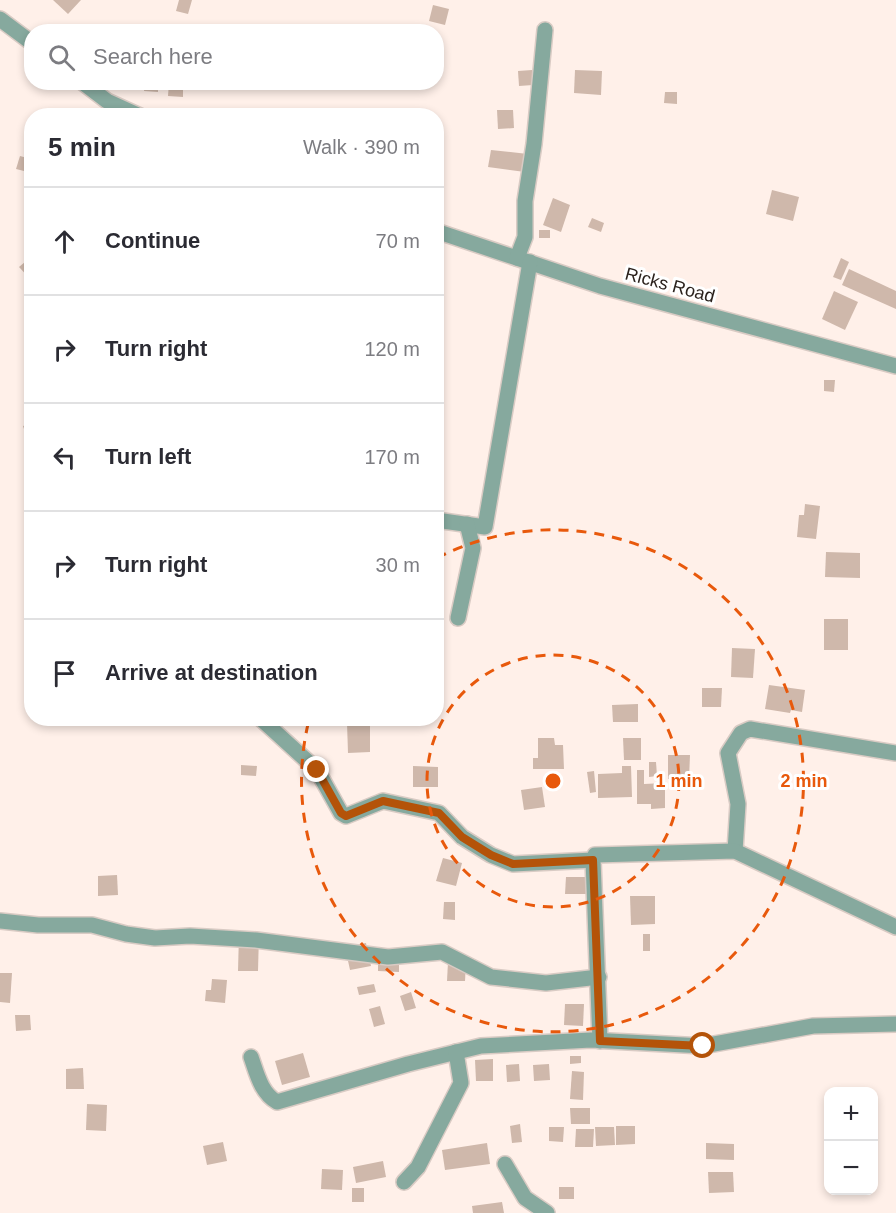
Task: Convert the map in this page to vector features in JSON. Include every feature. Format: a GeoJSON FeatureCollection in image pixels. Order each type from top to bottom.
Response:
{"type":"FeatureCollection","features":[{"type":"Feature","properties":{"kind":"street"},"geometry":{"type":"LineString","coordinates":[[0,19],[24,37]]}},
{"type":"Feature","properties":{"kind":"street"},"geometry":{"type":"LineString","coordinates":[[444,521],[485,527],[523,260],[525,201],[534,144],[544,30]]}},
{"type":"Feature","properties":{"kind":"street"},"geometry":{"type":"LineString","coordinates":[[93,90],[107,101],[122,108]]}},
{"type":"Feature","properties":{"kind":"street","name":"Ricks Road"},"geometry":{"type":"LineString","coordinates":[[444,234],[600,286],[896,366]]}},
{"type":"Feature","properties":{"kind":"street"},"geometry":{"type":"LineString","coordinates":[[458,618],[473,548],[467,524]]}},
{"type":"Feature","properties":{"kind":"street"},"geometry":{"type":"LineString","coordinates":[[269,726],[317,770],[341,813],[346,816],[383,801],[439,813],[462,837],[491,855],[513,864],[593,860]]}},
{"type":"Feature","properties":{"kind":"street"},"geometry":{"type":"LineString","coordinates":[[735,851],[738,804],[728,753],[741,733],[750,729],[891,752],[896,764]]}},
{"type":"Feature","properties":{"kind":"street"},"geometry":{"type":"LineString","coordinates":[[600,1041],[593,860],[595,855],[735,851],[896,927]]}},
{"type":"Feature","properties":{"kind":"street"},"geometry":{"type":"LineString","coordinates":[[0,921],[38,925],[92,925],[126,934],[155,938],[190,936],[255,940],[388,957],[442,952],[491,977],[546,983],[598,977]]}},
{"type":"Feature","properties":{"kind":"street"},"geometry":{"type":"LineString","coordinates":[[251,1058],[267,1095],[277,1102],[481,1046],[582,1040],[703,1046],[813,1026],[896,1024]]}},
{"type":"Feature","properties":{"kind":"street"},"geometry":{"type":"LineString","coordinates":[[404,1182],[418,1167],[461,1083],[456,1052]]}},
{"type":"Feature","properties":{"kind":"street"},"geometry":{"type":"LineString","coordinates":[[505,1164],[525,1198],[547,1213]]}},
{"type":"Feature","properties":{"kind":"building"},"geometry":{"type":"Polygon","coordinates":[[[53,0],[81,0],[68,14],[53,0]]]}},
{"type":"Feature","properties":{"kind":"building"},"geometry":{"type":"Polygon","coordinates":[[[179,0],[192,0],[188,14],[176,11],[179,0]]]}},
{"type":"Feature","properties":{"kind":"building"},"geometry":{"type":"Polygon","coordinates":[[[433,5],[449,9],[445,25],[429,21],[433,5]]]}},
{"type":"Feature","properties":{"kind":"building"},"geometry":{"type":"Polygon","coordinates":[[[532,70],[533,85],[519,86],[518,71],[532,70]]]}},
{"type":"Feature","properties":{"kind":"building"},"geometry":{"type":"Polygon","coordinates":[[[575,70],[602,71],[601,95],[574,93],[575,70]]]}},
{"type":"Feature","properties":{"kind":"building"},"geometry":{"type":"Polygon","coordinates":[[[168,90],[183,90],[183,97],[168,96],[168,90]]]}},
{"type":"Feature","properties":{"kind":"building"},"geometry":{"type":"Polygon","coordinates":[[[665,92],[677,92],[677,104],[664,103],[665,92]]]}},
{"type":"Feature","properties":{"kind":"building"},"geometry":{"type":"Polygon","coordinates":[[[497,110],[513,110],[514,128],[498,129],[497,110]]]}},
{"type":"Feature","properties":{"kind":"building"},"geometry":{"type":"Polygon","coordinates":[[[491,150],[528,154],[525,172],[488,167],[491,150]]]}},
{"type":"Feature","properties":{"kind":"building"},"geometry":{"type":"Polygon","coordinates":[[[20,156],[24,157],[24,171],[16,169],[20,156]]]}},
{"type":"Feature","properties":{"kind":"building"},"geometry":{"type":"Polygon","coordinates":[[[772,190],[799,197],[793,221],[766,214],[772,190]]]}},
{"type":"Feature","properties":{"kind":"building"},"geometry":{"type":"Polygon","coordinates":[[[553,198],[570,205],[561,232],[543,225],[553,198]]]}},
{"type":"Feature","properties":{"kind":"building"},"geometry":{"type":"Polygon","coordinates":[[[592,218],[604,223],[601,232],[588,227],[592,218]]]}},
{"type":"Feature","properties":{"kind":"building"},"geometry":{"type":"Polygon","coordinates":[[[539,230],[550,230],[550,238],[539,238],[539,230]]]}},
{"type":"Feature","properties":{"kind":"building"},"geometry":{"type":"Polygon","coordinates":[[[841,258],[849,262],[841,280],[833,277],[841,258]]]}},
{"type":"Feature","properties":{"kind":"building"},"geometry":{"type":"Polygon","coordinates":[[[24,263],[24,272],[19,267],[24,263]]]}},
{"type":"Feature","properties":{"kind":"building"},"geometry":{"type":"Polygon","coordinates":[[[849,269],[896,291],[896,309],[842,285],[849,269]]]}},
{"type":"Feature","properties":{"kind":"building"},"geometry":{"type":"Polygon","coordinates":[[[834,291],[858,302],[845,330],[822,319],[834,291]]]}},
{"type":"Feature","properties":{"kind":"building"},"geometry":{"type":"Polygon","coordinates":[[[824,380],[835,380],[834,392],[824,391],[824,380]]]}},
{"type":"Feature","properties":{"kind":"building"},"geometry":{"type":"Polygon","coordinates":[[[805,504],[820,506],[816,539],[797,537],[799,515],[804,515],[805,504]]]}},
{"type":"Feature","properties":{"kind":"building"},"geometry":{"type":"Polygon","coordinates":[[[826,552],[860,553],[860,578],[825,577],[826,552]]]}},
{"type":"Feature","properties":{"kind":"building"},"geometry":{"type":"Polygon","coordinates":[[[824,619],[848,619],[848,650],[824,650],[824,619]]]}},
{"type":"Feature","properties":{"kind":"building"},"geometry":{"type":"Polygon","coordinates":[[[732,648],[755,649],[753,678],[731,677],[732,648]]]}},
{"type":"Feature","properties":{"kind":"building"},"geometry":{"type":"Polygon","coordinates":[[[769,685],[805,690],[802,712],[791,710],[790,713],[765,709],[769,685]]]}},
{"type":"Feature","properties":{"kind":"building"},"geometry":{"type":"Polygon","coordinates":[[[702,688],[722,688],[721,707],[702,707],[702,688]]]}},
{"type":"Feature","properties":{"kind":"building"},"geometry":{"type":"Polygon","coordinates":[[[638,704],[638,722],[613,722],[612,705],[638,704]]]}},
{"type":"Feature","properties":{"kind":"building"},"geometry":{"type":"Polygon","coordinates":[[[347,726],[370,726],[370,752],[348,753],[347,726]]]}},
{"type":"Feature","properties":{"kind":"building"},"geometry":{"type":"Polygon","coordinates":[[[538,738],[554,738],[555,745],[563,745],[564,769],[533,769],[533,758],[538,758],[538,738]]]}},
{"type":"Feature","properties":{"kind":"building"},"geometry":{"type":"Polygon","coordinates":[[[623,738],[641,738],[641,760],[624,760],[623,738]]]}},
{"type":"Feature","properties":{"kind":"building"},"geometry":{"type":"Polygon","coordinates":[[[668,755],[690,755],[689,779],[668,779],[668,755]]]}},
{"type":"Feature","properties":{"kind":"building"},"geometry":{"type":"Polygon","coordinates":[[[649,762],[656,762],[657,776],[649,777],[649,762]]]}},
{"type":"Feature","properties":{"kind":"building"},"geometry":{"type":"Polygon","coordinates":[[[241,765],[257,766],[256,776],[241,775],[241,765]]]}},
{"type":"Feature","properties":{"kind":"building"},"geometry":{"type":"Polygon","coordinates":[[[413,766],[438,767],[438,787],[413,787],[413,766]]]}},
{"type":"Feature","properties":{"kind":"building"},"geometry":{"type":"Polygon","coordinates":[[[622,766],[631,766],[632,797],[598,798],[598,774],[622,773],[622,766]]]}},
{"type":"Feature","properties":{"kind":"building"},"geometry":{"type":"Polygon","coordinates":[[[637,770],[644,770],[644,784],[665,783],[665,808],[651,809],[651,804],[637,804],[637,770]]]}},
{"type":"Feature","properties":{"kind":"building"},"geometry":{"type":"Polygon","coordinates":[[[594,771],[596,792],[590,793],[587,772],[594,771]]]}},
{"type":"Feature","properties":{"kind":"building"},"geometry":{"type":"Polygon","coordinates":[[[542,787],[545,807],[524,810],[521,790],[542,787]]]}},
{"type":"Feature","properties":{"kind":"building"},"geometry":{"type":"Polygon","coordinates":[[[443,858],[462,863],[456,886],[436,881],[443,858]]]}},
{"type":"Feature","properties":{"kind":"building"},"geometry":{"type":"Polygon","coordinates":[[[117,875],[118,895],[98,896],[98,876],[117,875]]]}},
{"type":"Feature","properties":{"kind":"building"},"geometry":{"type":"Polygon","coordinates":[[[566,877],[586,877],[586,894],[565,894],[566,877]]]}},
{"type":"Feature","properties":{"kind":"building"},"geometry":{"type":"Polygon","coordinates":[[[630,896],[655,896],[655,924],[631,925],[630,896]]]}},
{"type":"Feature","properties":{"kind":"building"},"geometry":{"type":"Polygon","coordinates":[[[444,902],[455,902],[455,920],[443,919],[444,902]]]}},
{"type":"Feature","properties":{"kind":"building"},"geometry":{"type":"Polygon","coordinates":[[[239,934],[259,934],[258,971],[238,971],[239,934]]]}},
{"type":"Feature","properties":{"kind":"building"},"geometry":{"type":"Polygon","coordinates":[[[643,934],[650,934],[650,951],[643,951],[643,934]]]}},
{"type":"Feature","properties":{"kind":"building"},"geometry":{"type":"Polygon","coordinates":[[[366,943],[371,966],[350,970],[345,947],[366,943]]]}},
{"type":"Feature","properties":{"kind":"building"},"geometry":{"type":"Polygon","coordinates":[[[378,957],[399,957],[399,972],[378,971],[378,957]]]}},
{"type":"Feature","properties":{"kind":"building"},"geometry":{"type":"Polygon","coordinates":[[[448,962],[466,963],[465,981],[447,981],[448,962]]]}},
{"type":"Feature","properties":{"kind":"building"},"geometry":{"type":"Polygon","coordinates":[[[0,973],[12,973],[10,1003],[0,1002],[0,973]]]}},
{"type":"Feature","properties":{"kind":"building"},"geometry":{"type":"Polygon","coordinates":[[[212,979],[227,980],[225,1003],[205,1001],[206,990],[211,990],[212,979]]]}},
{"type":"Feature","properties":{"kind":"building"},"geometry":{"type":"Polygon","coordinates":[[[374,984],[376,992],[359,995],[357,987],[374,984]]]}},
{"type":"Feature","properties":{"kind":"building"},"geometry":{"type":"Polygon","coordinates":[[[411,992],[416,1008],[405,1011],[400,996],[411,992]]]}},
{"type":"Feature","properties":{"kind":"building"},"geometry":{"type":"Polygon","coordinates":[[[565,1004],[584,1004],[583,1026],[564,1025],[565,1004]]]}},
{"type":"Feature","properties":{"kind":"building"},"geometry":{"type":"Polygon","coordinates":[[[380,1006],[385,1024],[374,1027],[369,1009],[380,1006]]]}},
{"type":"Feature","properties":{"kind":"building"},"geometry":{"type":"Polygon","coordinates":[[[15,1015],[30,1015],[31,1030],[16,1031],[15,1015]]]}},
{"type":"Feature","properties":{"kind":"building"},"geometry":{"type":"Polygon","coordinates":[[[303,1053],[310,1077],[282,1085],[275,1061],[303,1053]]]}},
{"type":"Feature","properties":{"kind":"building"},"geometry":{"type":"Polygon","coordinates":[[[570,1056],[581,1056],[581,1063],[570,1064],[570,1056]]]}},
{"type":"Feature","properties":{"kind":"building"},"geometry":{"type":"Polygon","coordinates":[[[493,1059],[493,1081],[476,1081],[475,1060],[493,1059]]]}},
{"type":"Feature","properties":{"kind":"building"},"geometry":{"type":"Polygon","coordinates":[[[519,1064],[520,1081],[507,1082],[506,1065],[519,1064]]]}},
{"type":"Feature","properties":{"kind":"building"},"geometry":{"type":"Polygon","coordinates":[[[549,1064],[550,1080],[534,1081],[533,1065],[549,1064]]]}},
{"type":"Feature","properties":{"kind":"building"},"geometry":{"type":"Polygon","coordinates":[[[83,1068],[84,1089],[66,1089],[66,1069],[83,1068]]]}},
{"type":"Feature","properties":{"kind":"building"},"geometry":{"type":"Polygon","coordinates":[[[572,1071],[584,1072],[583,1100],[570,1099],[572,1071]]]}},
{"type":"Feature","properties":{"kind":"building"},"geometry":{"type":"Polygon","coordinates":[[[87,1104],[107,1105],[106,1131],[86,1130],[87,1104]]]}},
{"type":"Feature","properties":{"kind":"building"},"geometry":{"type":"Polygon","coordinates":[[[570,1108],[590,1108],[590,1124],[571,1124],[570,1108]]]}},
{"type":"Feature","properties":{"kind":"building"},"geometry":{"type":"Polygon","coordinates":[[[520,1124],[522,1142],[512,1143],[510,1126],[520,1124]]]}},
{"type":"Feature","properties":{"kind":"building"},"geometry":{"type":"Polygon","coordinates":[[[616,1126],[635,1126],[635,1144],[616,1145],[616,1126]]]}},
{"type":"Feature","properties":{"kind":"building"},"geometry":{"type":"Polygon","coordinates":[[[549,1127],[564,1127],[563,1142],[549,1141],[549,1127]]]}},
{"type":"Feature","properties":{"kind":"building"},"geometry":{"type":"Polygon","coordinates":[[[595,1127],[614,1127],[615,1145],[596,1146],[595,1127]]]}},
{"type":"Feature","properties":{"kind":"building"},"geometry":{"type":"Polygon","coordinates":[[[576,1129],[594,1129],[593,1147],[575,1147],[576,1129]]]}},
{"type":"Feature","properties":{"kind":"building"},"geometry":{"type":"Polygon","coordinates":[[[223,1142],[227,1161],[207,1165],[203,1146],[223,1142]]]}},
{"type":"Feature","properties":{"kind":"building"},"geometry":{"type":"Polygon","coordinates":[[[487,1143],[490,1164],[445,1170],[442,1150],[487,1143]]]}},
{"type":"Feature","properties":{"kind":"building"},"geometry":{"type":"Polygon","coordinates":[[[706,1143],[734,1144],[734,1160],[706,1159],[706,1143]]]}},
{"type":"Feature","properties":{"kind":"building"},"geometry":{"type":"Polygon","coordinates":[[[383,1161],[386,1177],[356,1183],[353,1167],[383,1161]]]}},
{"type":"Feature","properties":{"kind":"building"},"geometry":{"type":"Polygon","coordinates":[[[322,1169],[343,1170],[342,1190],[321,1189],[322,1169]]]}},
{"type":"Feature","properties":{"kind":"building"},"geometry":{"type":"Polygon","coordinates":[[[708,1172],[733,1172],[734,1192],[709,1193],[708,1172]]]}},
{"type":"Feature","properties":{"kind":"building"},"geometry":{"type":"Polygon","coordinates":[[[559,1187],[574,1187],[574,1199],[559,1199],[559,1187]]]}},
{"type":"Feature","properties":{"kind":"building"},"geometry":{"type":"Polygon","coordinates":[[[352,1188],[364,1188],[364,1202],[352,1202],[352,1188]]]}},
{"type":"Feature","properties":{"kind":"building"},"geometry":{"type":"Polygon","coordinates":[[[502,1202],[504,1213],[473,1213],[472,1206],[502,1202]]]}},
{"type":"Feature","properties":{"kind":"route"},"geometry":{"type":"LineString","coordinates":[[317,770],[341,813],[346,816],[383,801],[439,813],[462,837],[491,855],[513,864],[593,860],[600,1041],[703,1046]]}}]}
